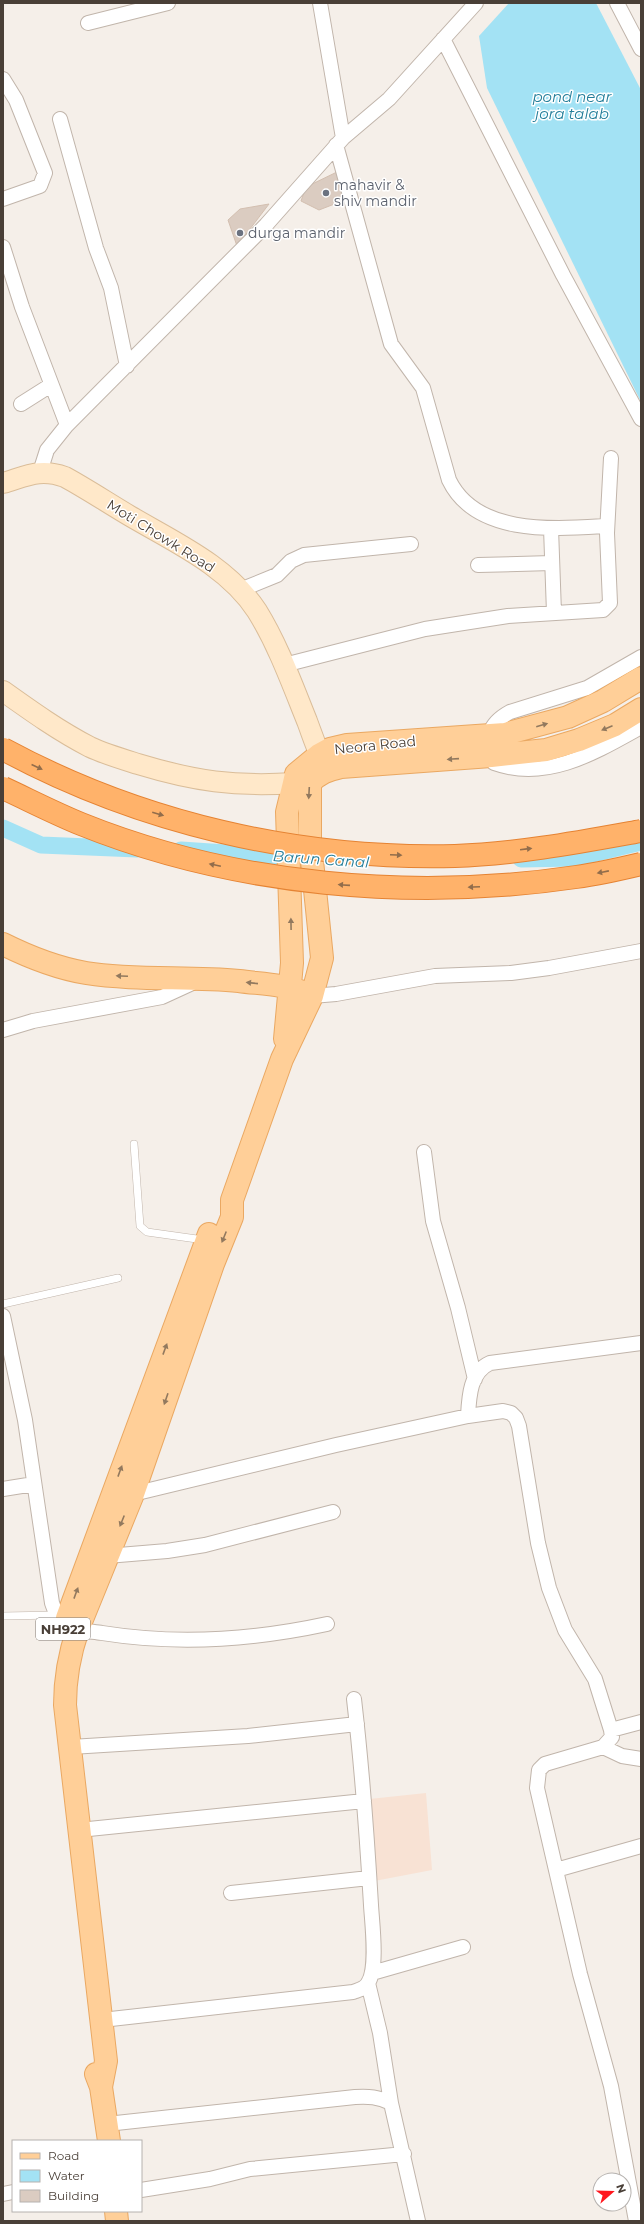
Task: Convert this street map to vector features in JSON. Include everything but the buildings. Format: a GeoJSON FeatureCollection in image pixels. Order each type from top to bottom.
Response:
{"type":"FeatureCollection","features":[{"type":"Feature","properties":{"kind":"highway"},"geometry":{"type":"LineString","coordinates":[[3,749],[36,767],[93,792],[150,812],[203,827],[258,840],[338,852],[400,856],[456,856],[571,844],[641,830]]}},
{"type":"Feature","properties":{"kind":"highway"},"geometry":{"type":"LineString","coordinates":[[3,788],[81,824],[194,860],[254,873],[337,884],[393,888],[509,885],[577,877],[641,864]]}},
{"type":"Feature","properties":{"kind":"main road"},"geometry":{"type":"LineString","coordinates":[[101,2087],[106,2062],[65,1705],[65,1687],[71,1649],[66,1623],[107,1556],[133,1494],[213,1264],[232,1217],[232,1200],[282,1060],[312,996],[322,958],[310,841],[310,783],[316,776],[323,763],[341,767],[498,745],[568,717],[603,701],[641,678]]}},
{"type":"Feature","properties":{"kind":"main road"},"geometry":{"type":"LineString","coordinates":[[498,745],[546,750],[580,740],[615,725],[641,709]]}},
{"type":"Feature","properties":{"kind":"main road","name":"Neora Road"},"geometry":{"type":"LineString","coordinates":[[282,1060],[291,987],[292,963],[288,812],[296,774],[323,763]]}},
{"type":"Feature","properties":{"kind":"main road"},"geometry":{"type":"LineString","coordinates":[[3,944],[54,966],[85,973],[113,976],[204,978],[291,987],[312,996]]}},
{"type":"Feature","properties":{"kind":"main road","name":"NH922"},"geometry":{"type":"LineString","coordinates":[[108,2132],[101,2087],[93,2064],[53,1704],[54,1668],[66,1623],[207,1240],[219,1211],[232,1200]]}},
{"type":"Feature","properties":{"kind":"street"},"geometry":{"type":"LineString","coordinates":[[88,23],[168,3]]}},
{"type":"Feature","properties":{"kind":"street"},"geometry":{"type":"LineString","coordinates":[[320,3],[340,141],[391,344],[423,388],[449,480],[454,490],[472,508],[504,522],[551,528],[608,526]]}},
{"type":"Feature","properties":{"kind":"street"},"geometry":{"type":"LineString","coordinates":[[40,472],[47,450],[67,425],[266,226],[340,141],[388,98],[476,3]]}},
{"type":"Feature","properties":{"kind":"street"},"geometry":{"type":"LineString","coordinates":[[617,3],[641,49]]}},
{"type":"Feature","properties":{"kind":"street"},"geometry":{"type":"LineString","coordinates":[[443,39],[564,275],[641,419]]}},
{"type":"Feature","properties":{"kind":"street"},"geometry":{"type":"LineString","coordinates":[[3,79],[16,100],[45,173],[40,186],[3,199]]}},
{"type":"Feature","properties":{"kind":"street"},"geometry":{"type":"LineString","coordinates":[[60,119],[96,248],[111,288],[127,366]]}},
{"type":"Feature","properties":{"kind":"street"},"geometry":{"type":"LineString","coordinates":[[3,247],[22,307],[67,425]]}},
{"type":"Feature","properties":{"kind":"street"},"geometry":{"type":"LineString","coordinates":[[21,404],[51,385]]}},
{"type":"Feature","properties":{"kind":"street"},"geometry":{"type":"LineString","coordinates":[[284,665],[425,629],[508,616],[596,612],[607,607],[610,597],[608,526],[611,458]]}},
{"type":"Feature","properties":{"kind":"street","name":"Moti Chowk Road"},"geometry":{"type":"LineString","coordinates":[[3,483],[40,472],[54,473],[65,477],[172,539],[214,568],[240,590],[257,611],[284,665],[323,763]]}},
{"type":"Feature","properties":{"kind":"street"},"geometry":{"type":"LineString","coordinates":[[551,528],[554,613]]}},
{"type":"Feature","properties":{"kind":"street"},"geometry":{"type":"LineString","coordinates":[[240,590],[277,575],[291,561],[304,555],[411,544]]}},
{"type":"Feature","properties":{"kind":"street"},"geometry":{"type":"LineString","coordinates":[[478,565],[552,563]]}},
{"type":"Feature","properties":{"kind":"street"},"geometry":{"type":"LineString","coordinates":[[641,657],[587,688],[510,712],[500,718],[493,725],[498,745],[494,763],[510,768],[562,765],[589,756],[641,727]]}},
{"type":"Feature","properties":{"kind":"street"},"geometry":{"type":"LineString","coordinates":[[3,691],[63,732],[91,747],[117,758],[161,771],[214,783],[248,785],[294,783]]}},
{"type":"Feature","properties":{"kind":"street"},"geometry":{"type":"LineString","coordinates":[[312,996],[336,994],[435,976],[549,968],[641,950]]}},
{"type":"Feature","properties":{"kind":"street"},"geometry":{"type":"LineString","coordinates":[[3,1030],[33,1022],[162,997],[185,988],[204,978]]}},
{"type":"Feature","properties":{"kind":"street"},"geometry":{"type":"LineString","coordinates":[[424,1152],[433,1221],[458,1308],[474,1378]]}},
{"type":"Feature","properties":{"kind":"street"},"geometry":{"type":"LineString","coordinates":[[3,1316],[25,1420],[52,1603],[66,1623],[143,1638],[220,1640],[260,1637],[327,1624]]}},
{"type":"Feature","properties":{"kind":"street"},"geometry":{"type":"LineString","coordinates":[[468,1416],[469,1396],[474,1378],[481,1367],[490,1363],[641,1343]]}},
{"type":"Feature","properties":{"kind":"street"},"geometry":{"type":"LineString","coordinates":[[133,1494],[336,1445],[468,1416],[503,1411],[511,1413],[516,1418],[522,1442],[538,1542],[549,1588],[565,1630],[595,1679],[611,1730],[612,1737],[604,1747],[555,1760],[539,1770],[537,1788],[580,1974],[611,2086],[636,2221]]}},
{"type":"Feature","properties":{"kind":"street"},"geometry":{"type":"LineString","coordinates":[[3,1489],[34,1484]]}},
{"type":"Feature","properties":{"kind":"street"},"geometry":{"type":"LineString","coordinates":[[107,1556],[167,1551],[205,1545],[333,1512]]}},
{"type":"Feature","properties":{"kind":"street"},"geometry":{"type":"LineString","coordinates":[[354,1699],[364,1801],[369,1878],[370,1978],[391,2103],[404,2154],[418,2221]]}},
{"type":"Feature","properties":{"kind":"street"},"geometry":{"type":"LineString","coordinates":[[611,1730],[641,1722]]}},
{"type":"Feature","properties":{"kind":"street"},"geometry":{"type":"LineString","coordinates":[[71,1748],[248,1736],[357,1724]]}},
{"type":"Feature","properties":{"kind":"street"},"geometry":{"type":"LineString","coordinates":[[604,1747],[622,1756],[641,1759]]}},
{"type":"Feature","properties":{"kind":"street"},"geometry":{"type":"LineString","coordinates":[[79,1830],[364,1801]]}},
{"type":"Feature","properties":{"kind":"street"},"geometry":{"type":"LineString","coordinates":[[556,1870],[641,1846]]}},
{"type":"Feature","properties":{"kind":"street"},"geometry":{"type":"LineString","coordinates":[[231,1893],[369,1878]]}},
{"type":"Feature","properties":{"kind":"street"},"geometry":{"type":"LineString","coordinates":[[102,2020],[352,1992],[362,1989],[370,1978],[463,1947]]}},
{"type":"Feature","properties":{"kind":"street"},"geometry":{"type":"LineString","coordinates":[[108,2132],[372,2096],[391,2103]]}},
{"type":"Feature","properties":{"kind":"street"},"geometry":{"type":"LineString","coordinates":[[142,2190],[210,2179],[250,2169],[404,2154]]}},
{"type":"Feature","properties":{"kind":"lane"},"geometry":{"type":"LineString","coordinates":[[134,1144],[140,1226],[147,1232],[207,1240]]}},
{"type":"Feature","properties":{"kind":"lane"},"geometry":{"type":"LineString","coordinates":[[3,1304],[118,1278]]}},
{"type":"Feature","properties":{"kind":"lane"},"geometry":{"type":"LineString","coordinates":[[3,1616],[66,1623]]}},
{"type":"Feature","properties":{"kind":"shaded area"},"geometry":{"type":"Polygon","coordinates":[[[426,1793],[432,1870],[364,1883],[360,1800],[426,1793]]]}},
{"type":"Feature","properties":{"kind":"water","name":"pond near jora talab"},"geometry":{"type":"Polygon","coordinates":[[[509,3],[596,3],[641,90],[641,402],[487,88],[479,36],[509,3]]]}},
{"type":"Feature","properties":{"kind":"waterway","name":"Barun Canal"},"geometry":{"type":"LineString","coordinates":[[3,828],[41,845],[137,849]]}},
{"type":"Feature","properties":{"kind":"waterway","name":"Barun Canal"},"geometry":{"type":"LineString","coordinates":[[521,859],[576,858],[641,842]]}},
{"type":"Feature","properties":{"kind":"waterway","name":"Barun Canal"},"geometry":{"type":"LineString","coordinates":[[181,850],[301,858]]}},
{"type":"Feature","properties":{"kind":"place","name":"mahavir & shiv mandir"},"geometry":{"type":"Point","coordinates":[326,193]}},
{"type":"Feature","properties":{"kind":"place","name":"durga mandir"},"geometry":{"type":"Point","coordinates":[240,233]}}]}
